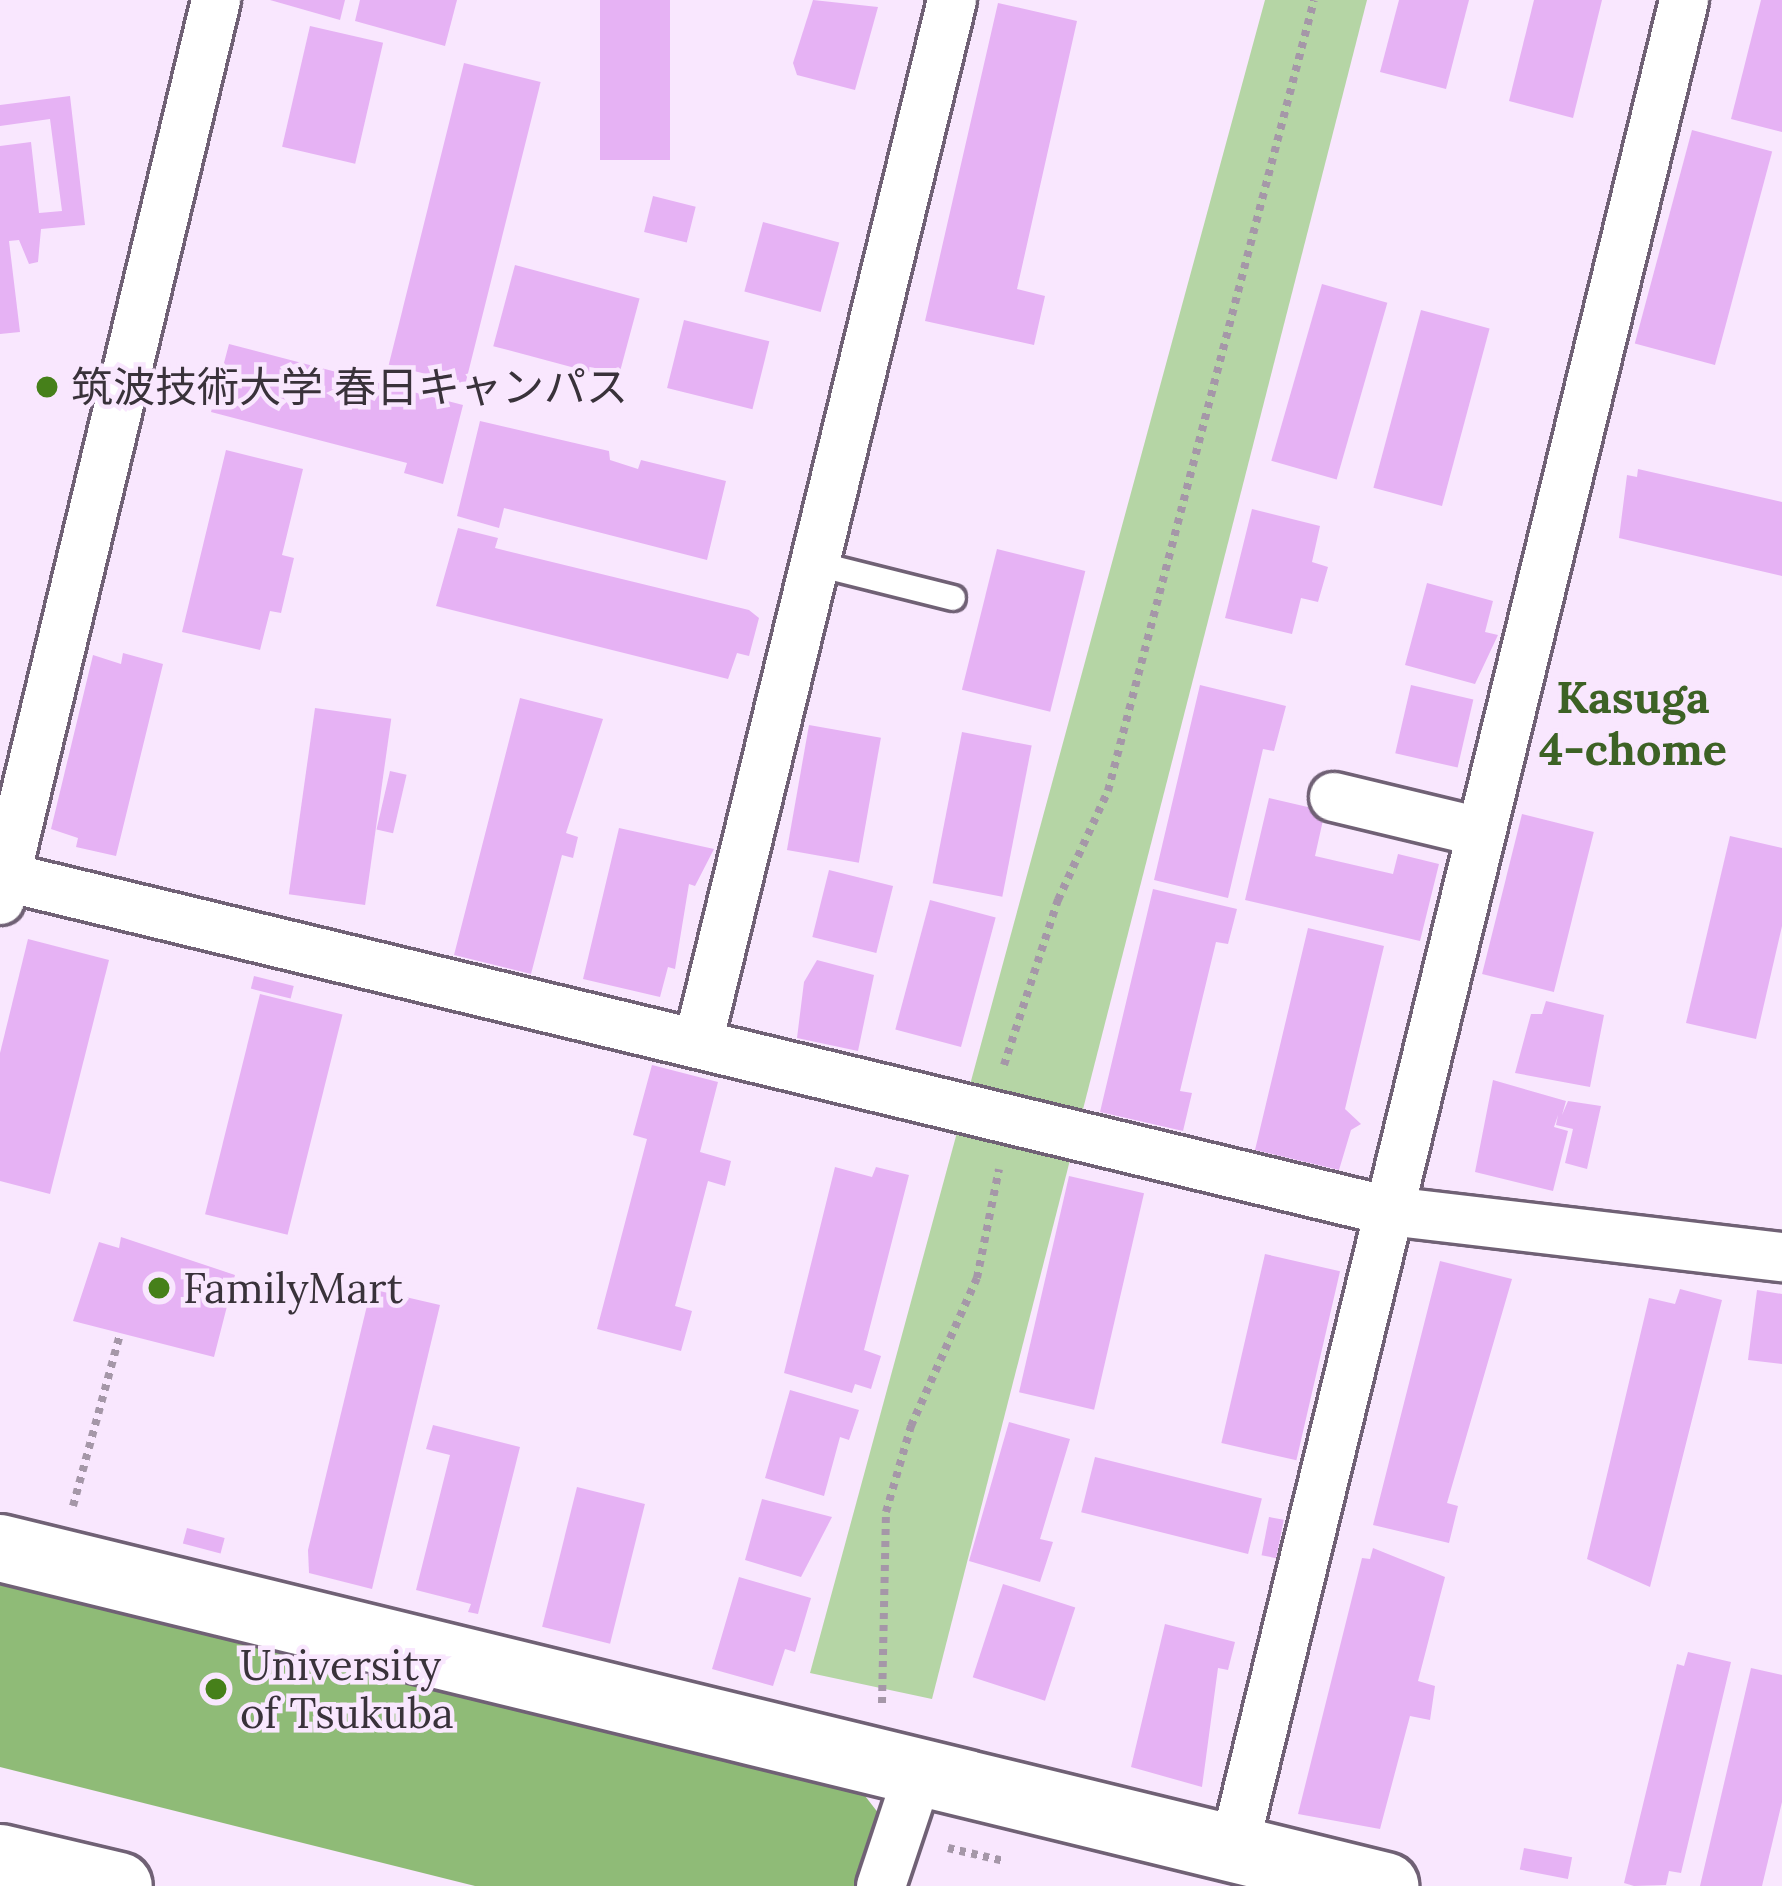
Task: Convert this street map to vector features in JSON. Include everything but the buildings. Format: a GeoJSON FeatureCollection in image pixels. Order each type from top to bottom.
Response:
{"type":"FeatureCollection","features":[{"type":"Feature","properties":{"kind":"street"},"geometry":{"type":"LineString","coordinates":[[216,0],[3,888],[698,1043],[1388,1211],[1782,1257]]}},
{"type":"Feature","properties":{"kind":"street"},"geometry":{"type":"LineString","coordinates":[[698,1043],[952,0]]}},
{"type":"Feature","properties":{"kind":"street"},"geometry":{"type":"LineString","coordinates":[[1233,1852],[1684,0]]}},
{"type":"Feature","properties":{"kind":"street"},"geometry":{"type":"LineString","coordinates":[[1334,797],[1480,832]]}},
{"type":"Feature","properties":{"kind":"street"},"geometry":{"type":"LineString","coordinates":[[0,1548],[900,1747],[1233,1852],[1385,1886]]}},
{"type":"Feature","properties":{"kind":"street"},"geometry":{"type":"LineString","coordinates":[[881,1886],[900,1747]]}},
{"type":"Feature","properties":{"kind":"street"},"geometry":{"type":"LineString","coordinates":[[0,1858],[119,1886]]}},
{"type":"Feature","properties":{"kind":"lane"},"geometry":{"type":"LineString","coordinates":[[817,563],[953,598]]}},
{"type":"Feature","properties":{"kind":"path"},"geometry":{"type":"LineString","coordinates":[[900,1747],[886,1512],[911,1426],[977,1278],[1000,1191],[997,1118],[1006,1049],[1058,900],[1108,791],[1314,0]]}},
{"type":"Feature","properties":{"kind":"path"},"geometry":{"type":"LineString","coordinates":[[67,1531],[120,1334]]}},
{"type":"Feature","properties":{"kind":"green space"},"geometry":{"type":"Polygon","coordinates":[[[1265,0],[1367,0],[932,1699],[810,1673],[1265,0]]]}},
{"type":"Feature","properties":{"kind":"green space","name":"University of Tsukuba"},"geometry":{"type":"Polygon","coordinates":[[[0,1585],[862,1792],[879,1814],[881,1845],[867,1886],[475,1886],[0,1767],[0,1585]]]}},
{"type":"Feature","properties":{"kind":"place","name":"筑波技術大学 春日キャンパス"},"geometry":{"type":"Point","coordinates":[47,387]}},
{"type":"Feature","properties":{"kind":"place","name":"FamilyMart"},"geometry":{"type":"Point","coordinates":[159,1288]}},
{"type":"Feature","properties":{"kind":"place","name":"University of Tsukuba"},"geometry":{"type":"Point","coordinates":[216,1689]}},
{"type":"Feature","properties":{"kind":"district","name":"Kasuga 4-chome"},"geometry":{"type":"Point","coordinates":[1633,723]}}]}
